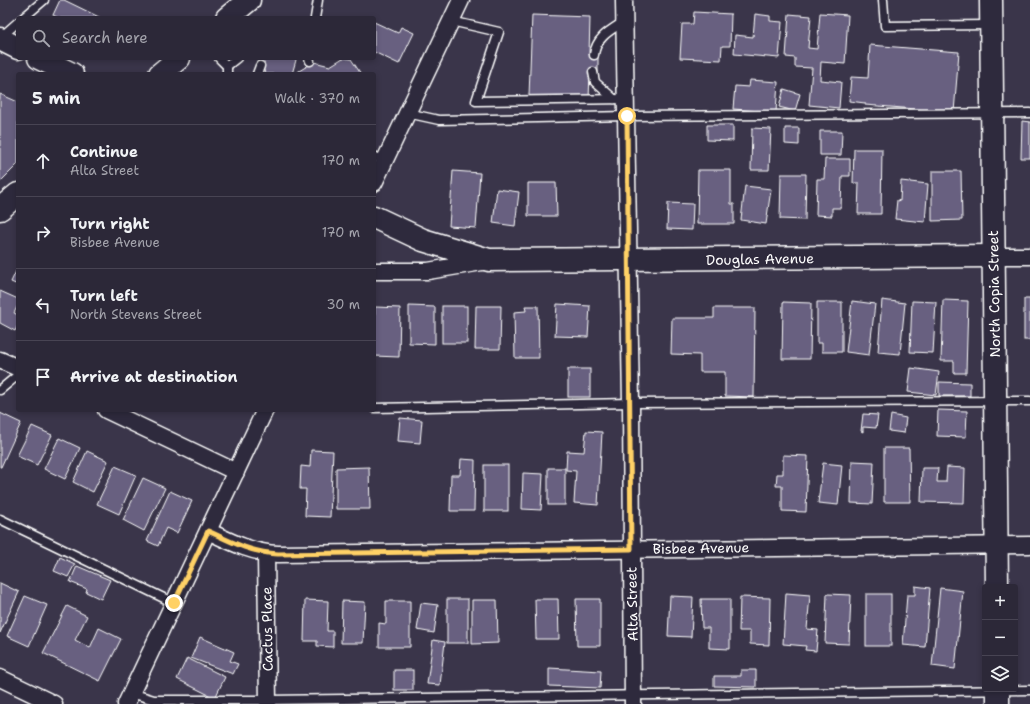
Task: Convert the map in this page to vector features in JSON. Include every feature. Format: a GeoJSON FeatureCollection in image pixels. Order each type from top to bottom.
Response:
{"type":"FeatureCollection","features":[{"type":"Feature","properties":{"kind":"main road"},"geometry":{"type":"LineString","coordinates":[[229,16],[249,0]]}},
{"type":"Feature","properties":{"kind":"main road","name":"North Copia Street"},"geometry":{"type":"LineString","coordinates":[[991,0],[997,584]]}},
{"type":"Feature","properties":{"kind":"main road"},"geometry":{"type":"LineString","coordinates":[[0,39],[16,47]]}},
{"type":"Feature","properties":{"kind":"main road"},"geometry":{"type":"LineString","coordinates":[[43,60],[68,72]]}},
{"type":"Feature","properties":{"kind":"main road"},"geometry":{"type":"LineString","coordinates":[[162,72],[177,60]]}},
{"type":"Feature","properties":{"kind":"main road"},"geometry":{"type":"LineString","coordinates":[[0,209],[16,196]]}},
{"type":"Feature","properties":{"kind":"main road","name":"Douglas Avenue"},"geometry":{"type":"LineString","coordinates":[[376,218],[423,240],[489,260],[993,256]]}},
{"type":"Feature","properties":{"kind":"street"},"geometry":{"type":"LineString","coordinates":[[376,172],[379,158],[407,113],[461,0]]}},
{"type":"Feature","properties":{"kind":"street","name":"Alta Street"},"geometry":{"type":"LineString","coordinates":[[624,0],[625,22],[620,99],[627,116],[633,699]]}},
{"type":"Feature","properties":{"kind":"street","name":"Douglas Avenue"},"geometry":{"type":"LineString","coordinates":[[993,256],[1030,256]]}},
{"type":"Feature","properties":{"kind":"street","name":"Douglas Avenue"},"geometry":{"type":"LineString","coordinates":[[376,271],[428,271],[489,260]]}},
{"type":"Feature","properties":{"kind":"street"},"geometry":{"type":"LineString","coordinates":[[0,360],[16,367]]}},
{"type":"Feature","properties":{"kind":"street"},"geometry":{"type":"LineString","coordinates":[[110,412],[236,472]]}},
{"type":"Feature","properties":{"kind":"street"},"geometry":{"type":"LineString","coordinates":[[128,698],[264,412]]}},
{"type":"Feature","properties":{"kind":"street","name":"Bisbee Avenue"},"geometry":{"type":"LineString","coordinates":[[208,531],[245,548],[266,554],[1030,545]]}},
{"type":"Feature","properties":{"kind":"street","name":"Cactus Place"},"geometry":{"type":"LineString","coordinates":[[266,554],[268,702]]}},
{"type":"Feature","properties":{"kind":"street"},"geometry":{"type":"LineString","coordinates":[[0,678],[54,704]]}},
{"type":"Feature","properties":{"kind":"lane"},"geometry":{"type":"LineString","coordinates":[[25,16],[44,0]]}},
{"type":"Feature","properties":{"kind":"lane"},"geometry":{"type":"LineString","coordinates":[[315,16],[318,0]]}},
{"type":"Feature","properties":{"kind":"lane"},"geometry":{"type":"LineString","coordinates":[[883,0],[885,26],[991,25]]}},
{"type":"Feature","properties":{"kind":"lane"},"geometry":{"type":"LineString","coordinates":[[451,21],[499,32],[476,101],[620,99]]}},
{"type":"Feature","properties":{"kind":"lane"},"geometry":{"type":"LineString","coordinates":[[594,55],[597,41],[605,33],[625,22]]}},
{"type":"Feature","properties":{"kind":"lane"},"geometry":{"type":"LineString","coordinates":[[0,39],[16,24]]}},
{"type":"Feature","properties":{"kind":"lane"},"geometry":{"type":"LineString","coordinates":[[220,60],[227,70],[235,60]]}},
{"type":"Feature","properties":{"kind":"lane"},"geometry":{"type":"LineString","coordinates":[[593,72],[595,82],[620,99]]}},
{"type":"Feature","properties":{"kind":"lane"},"geometry":{"type":"LineString","coordinates":[[407,113],[439,120],[627,116],[1030,114]]}},
{"type":"Feature","properties":{"kind":"lane"},"geometry":{"type":"LineString","coordinates":[[0,390],[16,377]]}},
{"type":"Feature","properties":{"kind":"lane"},"geometry":{"type":"LineString","coordinates":[[376,408],[631,403],[1030,401]]}},
{"type":"Feature","properties":{"kind":"lane"},"geometry":{"type":"LineString","coordinates":[[0,519],[174,603]]}},
{"type":"Feature","properties":{"kind":"lane"},"geometry":{"type":"LineString","coordinates":[[128,698],[154,700],[268,702],[633,699],[998,694],[1030,690]]}},
{"type":"Feature","properties":{"kind":"building"},"geometry":{"type":"Polygon","coordinates":[[[60,0],[64,0],[97,16],[55,16],[53,15],[60,0]]]}},
{"type":"Feature","properties":{"kind":"building"},"geometry":{"type":"Polygon","coordinates":[[[694,12],[731,14],[730,46],[722,46],[721,60],[680,58],[682,24],[693,24],[694,12]]]}},
{"type":"Feature","properties":{"kind":"building"},"geometry":{"type":"Polygon","coordinates":[[[820,13],[848,15],[845,64],[821,62],[820,80],[841,82],[839,108],[809,105],[812,68],[795,67],[795,58],[786,57],[789,14],[811,16],[808,48],[817,49],[820,13]]]}},
{"type":"Feature","properties":{"kind":"building"},"geometry":{"type":"Polygon","coordinates":[[[755,14],[770,16],[770,21],[782,22],[779,58],[734,54],[735,35],[753,37],[755,14]]]}},
{"type":"Feature","properties":{"kind":"building"},"geometry":{"type":"Polygon","coordinates":[[[532,15],[590,17],[589,55],[598,55],[598,73],[590,72],[589,99],[529,96],[532,15]]]}},
{"type":"Feature","properties":{"kind":"building"},"geometry":{"type":"Polygon","coordinates":[[[376,23],[398,33],[401,27],[414,33],[399,64],[376,53],[376,23]]]}},
{"type":"Feature","properties":{"kind":"building"},"geometry":{"type":"Polygon","coordinates":[[[870,45],[959,52],[954,112],[865,105],[865,103],[849,101],[851,77],[868,78],[870,45]]]}},
{"type":"Feature","properties":{"kind":"building"},"geometry":{"type":"Polygon","coordinates":[[[258,60],[296,60],[293,72],[265,72],[258,60]]]}},
{"type":"Feature","properties":{"kind":"building"},"geometry":{"type":"Polygon","coordinates":[[[340,60],[352,60],[360,72],[297,72],[314,62],[330,66],[340,60]]]}},
{"type":"Feature","properties":{"kind":"building"},"geometry":{"type":"Polygon","coordinates":[[[750,80],[778,82],[776,112],[733,109],[735,86],[749,87],[750,80]]]}},
{"type":"Feature","properties":{"kind":"building"},"geometry":{"type":"Polygon","coordinates":[[[784,89],[800,94],[795,111],[779,107],[784,89]]]}},
{"type":"Feature","properties":{"kind":"building"},"geometry":{"type":"Polygon","coordinates":[[[0,94],[16,101],[16,166],[0,182],[0,94]]]}},
{"type":"Feature","properties":{"kind":"building"},"geometry":{"type":"Polygon","coordinates":[[[1022,121],[1030,122],[1030,158],[1021,158],[1022,121]]]}},
{"type":"Feature","properties":{"kind":"building"},"geometry":{"type":"Polygon","coordinates":[[[707,125],[733,125],[733,141],[707,140],[707,125]]]}},
{"type":"Feature","properties":{"kind":"building"},"geometry":{"type":"Polygon","coordinates":[[[752,128],[771,129],[769,170],[751,170],[752,128]]]}},
{"type":"Feature","properties":{"kind":"building"},"geometry":{"type":"Polygon","coordinates":[[[785,128],[799,128],[799,145],[785,144],[785,128]]]}},
{"type":"Feature","properties":{"kind":"building"},"geometry":{"type":"Polygon","coordinates":[[[820,131],[842,131],[841,155],[820,155],[820,131]]]}},
{"type":"Feature","properties":{"kind":"building"},"geometry":{"type":"Polygon","coordinates":[[[854,149],[882,149],[881,214],[858,214],[859,183],[853,183],[854,149]]]}},
{"type":"Feature","properties":{"kind":"building"},"geometry":{"type":"Polygon","coordinates":[[[825,159],[850,159],[850,176],[842,176],[841,208],[832,208],[832,216],[816,215],[817,179],[824,179],[825,159]]]}},
{"type":"Feature","properties":{"kind":"building"},"geometry":{"type":"Polygon","coordinates":[[[698,170],[731,170],[731,204],[734,204],[734,224],[697,224],[698,170]]]}},
{"type":"Feature","properties":{"kind":"building"},"geometry":{"type":"Polygon","coordinates":[[[453,171],[480,173],[476,228],[449,226],[453,171]]]}},
{"type":"Feature","properties":{"kind":"building"},"geometry":{"type":"Polygon","coordinates":[[[932,171],[961,171],[962,220],[932,221],[932,171]]]}},
{"type":"Feature","properties":{"kind":"building"},"geometry":{"type":"Polygon","coordinates":[[[781,174],[806,174],[805,220],[780,219],[781,174]]]}},
{"type":"Feature","properties":{"kind":"building"},"geometry":{"type":"Polygon","coordinates":[[[901,181],[928,184],[925,222],[895,219],[897,200],[900,201],[901,181]]]}},
{"type":"Feature","properties":{"kind":"building"},"geometry":{"type":"Polygon","coordinates":[[[528,183],[556,183],[557,216],[528,216],[528,183]]]}},
{"type":"Feature","properties":{"kind":"building"},"geometry":{"type":"Polygon","coordinates":[[[745,186],[771,189],[766,224],[741,220],[745,186]]]}},
{"type":"Feature","properties":{"kind":"building"},"geometry":{"type":"Polygon","coordinates":[[[497,189],[519,192],[515,226],[493,223],[497,189]]]}},
{"type":"Feature","properties":{"kind":"building"},"geometry":{"type":"Polygon","coordinates":[[[668,203],[693,204],[692,230],[667,229],[668,203]]]}},
{"type":"Feature","properties":{"kind":"building"},"geometry":{"type":"Polygon","coordinates":[[[16,271],[16,284],[11,282],[16,271]]]}},
{"type":"Feature","properties":{"kind":"building"},"geometry":{"type":"Polygon","coordinates":[[[0,291],[16,298],[16,309],[14,313],[16,314],[16,329],[15,331],[0,323],[0,291]]]}},
{"type":"Feature","properties":{"kind":"building"},"geometry":{"type":"Polygon","coordinates":[[[1024,299],[1030,299],[1030,340],[1024,340],[1024,299]]]}},
{"type":"Feature","properties":{"kind":"building"},"geometry":{"type":"Polygon","coordinates":[[[882,300],[905,303],[900,354],[878,352],[882,300]]]}},
{"type":"Feature","properties":{"kind":"building"},"geometry":{"type":"Polygon","coordinates":[[[943,300],[968,301],[966,373],[954,373],[954,361],[941,361],[943,300]]]}},
{"type":"Feature","properties":{"kind":"building"},"geometry":{"type":"Polygon","coordinates":[[[852,301],[875,304],[869,355],[846,352],[852,301]]]}},
{"type":"Feature","properties":{"kind":"building"},"geometry":{"type":"Polygon","coordinates":[[[912,301],[936,302],[933,353],[910,352],[912,301]]]}},
{"type":"Feature","properties":{"kind":"building"},"geometry":{"type":"Polygon","coordinates":[[[783,302],[811,303],[810,359],[782,359],[783,302]]]}},
{"type":"Feature","properties":{"kind":"building"},"geometry":{"type":"Polygon","coordinates":[[[817,302],[842,302],[842,352],[822,352],[822,343],[817,343],[817,302]]]}},
{"type":"Feature","properties":{"kind":"building"},"geometry":{"type":"Polygon","coordinates":[[[557,304],[590,306],[588,337],[555,336],[557,304]]]}},
{"type":"Feature","properties":{"kind":"building"},"geometry":{"type":"Polygon","coordinates":[[[409,306],[435,307],[435,344],[409,343],[409,306]]]}},
{"type":"Feature","properties":{"kind":"building"},"geometry":{"type":"Polygon","coordinates":[[[442,306],[467,306],[467,343],[442,343],[442,306]]]}},
{"type":"Feature","properties":{"kind":"building"},"geometry":{"type":"Polygon","coordinates":[[[476,306],[501,306],[500,349],[475,349],[476,306]]]}},
{"type":"Feature","properties":{"kind":"building"},"geometry":{"type":"Polygon","coordinates":[[[525,306],[538,306],[539,358],[515,358],[514,312],[526,311],[525,306]]]}},
{"type":"Feature","properties":{"kind":"building"},"geometry":{"type":"Polygon","coordinates":[[[376,307],[400,308],[399,357],[376,356],[376,307]]]}},
{"type":"Feature","properties":{"kind":"building"},"geometry":{"type":"Polygon","coordinates":[[[714,308],[755,308],[754,397],[725,396],[725,372],[700,372],[700,355],[671,354],[672,318],[714,318],[714,308]]]}},
{"type":"Feature","properties":{"kind":"building"},"geometry":{"type":"Polygon","coordinates":[[[911,368],[939,372],[936,395],[908,392],[911,368]]]}},
{"type":"Feature","properties":{"kind":"building"},"geometry":{"type":"Polygon","coordinates":[[[568,369],[590,369],[590,397],[568,397],[568,369]]]}},
{"type":"Feature","properties":{"kind":"building"},"geometry":{"type":"Polygon","coordinates":[[[939,382],[970,383],[970,396],[939,396],[939,382]]]}},
{"type":"Feature","properties":{"kind":"building"},"geometry":{"type":"Polygon","coordinates":[[[938,410],[967,411],[966,437],[937,436],[938,410]]]}},
{"type":"Feature","properties":{"kind":"building"},"geometry":{"type":"Polygon","coordinates":[[[0,413],[21,423],[1,467],[0,467],[0,413]]]}},
{"type":"Feature","properties":{"kind":"building"},"geometry":{"type":"Polygon","coordinates":[[[863,414],[878,415],[876,428],[863,427],[863,432],[861,431],[863,414]]]}},
{"type":"Feature","properties":{"kind":"building"},"geometry":{"type":"Polygon","coordinates":[[[891,415],[906,418],[904,433],[889,431],[891,415]]]}},
{"type":"Feature","properties":{"kind":"building"},"geometry":{"type":"Polygon","coordinates":[[[400,418],[422,420],[420,443],[398,441],[400,418]]]}},
{"type":"Feature","properties":{"kind":"building"},"geometry":{"type":"Polygon","coordinates":[[[32,426],[52,435],[37,465],[17,456],[32,426]]]}},
{"type":"Feature","properties":{"kind":"building"},"geometry":{"type":"Polygon","coordinates":[[[586,431],[602,432],[598,505],[574,503],[576,471],[566,470],[567,451],[584,452],[586,431]]]}},
{"type":"Feature","properties":{"kind":"building"},"geometry":{"type":"Polygon","coordinates":[[[59,438],[80,448],[65,479],[44,469],[59,438]]]}},
{"type":"Feature","properties":{"kind":"building"},"geometry":{"type":"Polygon","coordinates":[[[884,448],[909,448],[910,502],[884,502],[884,448]]]}},
{"type":"Feature","properties":{"kind":"building"},"geometry":{"type":"Polygon","coordinates":[[[311,450],[333,451],[330,517],[305,516],[306,489],[300,489],[301,466],[310,467],[311,450]]]}},
{"type":"Feature","properties":{"kind":"building"},"geometry":{"type":"Polygon","coordinates":[[[87,451],[108,461],[93,492],[73,482],[87,451]]]}},
{"type":"Feature","properties":{"kind":"building"},"geometry":{"type":"Polygon","coordinates":[[[783,455],[808,456],[806,512],[782,511],[782,486],[776,486],[777,474],[783,474],[783,455]]]}},
{"type":"Feature","properties":{"kind":"building"},"geometry":{"type":"Polygon","coordinates":[[[461,459],[475,460],[474,511],[450,511],[451,475],[460,475],[461,459]]]}},
{"type":"Feature","properties":{"kind":"building"},"geometry":{"type":"Polygon","coordinates":[[[852,461],[874,462],[872,504],[851,503],[852,461]]]}},
{"type":"Feature","properties":{"kind":"building"},"geometry":{"type":"Polygon","coordinates":[[[823,463],[842,465],[838,505],[818,503],[823,463]]]}},
{"type":"Feature","properties":{"kind":"building"},"geometry":{"type":"Polygon","coordinates":[[[484,465],[508,465],[508,511],[484,511],[484,465]]]}},
{"type":"Feature","properties":{"kind":"building"},"geometry":{"type":"Polygon","coordinates":[[[115,466],[136,475],[119,514],[97,504],[115,466]]]}},
{"type":"Feature","properties":{"kind":"building"},"geometry":{"type":"Polygon","coordinates":[[[369,467],[370,509],[336,509],[336,468],[369,467]]]}},
{"type":"Feature","properties":{"kind":"building"},"geometry":{"type":"Polygon","coordinates":[[[947,467],[965,468],[964,503],[921,502],[922,468],[938,468],[937,482],[946,482],[947,467]]]}},
{"type":"Feature","properties":{"kind":"building"},"geometry":{"type":"Polygon","coordinates":[[[548,468],[565,468],[565,505],[548,505],[548,468]]]}},
{"type":"Feature","properties":{"kind":"building"},"geometry":{"type":"Polygon","coordinates":[[[523,473],[543,474],[541,510],[522,509],[523,473]]]}},
{"type":"Feature","properties":{"kind":"building"},"geometry":{"type":"Polygon","coordinates":[[[143,478],[165,488],[144,531],[123,520],[143,478]]]}},
{"type":"Feature","properties":{"kind":"building"},"geometry":{"type":"Polygon","coordinates":[[[170,491],[192,501],[177,533],[166,528],[158,546],[147,541],[170,491]]]}},
{"type":"Feature","properties":{"kind":"building"},"geometry":{"type":"Polygon","coordinates":[[[60,557],[75,564],[68,577],[54,571],[60,557]]]}},
{"type":"Feature","properties":{"kind":"building"},"geometry":{"type":"Polygon","coordinates":[[[77,566],[110,580],[101,599],[86,592],[87,589],[70,582],[77,566]]]}},
{"type":"Feature","properties":{"kind":"building"},"geometry":{"type":"Polygon","coordinates":[[[0,583],[19,592],[0,633],[0,583]]]}},
{"type":"Feature","properties":{"kind":"building"},"geometry":{"type":"Polygon","coordinates":[[[915,586],[930,588],[925,647],[903,645],[907,595],[915,595],[915,586]]]}},
{"type":"Feature","properties":{"kind":"building"},"geometry":{"type":"Polygon","coordinates":[[[940,588],[963,591],[955,669],[932,666],[940,588]]]}},
{"type":"Feature","properties":{"kind":"building"},"geometry":{"type":"Polygon","coordinates":[[[786,593],[810,595],[807,629],[818,630],[816,651],[805,650],[806,646],[783,644],[786,593]]]}},
{"type":"Feature","properties":{"kind":"building"},"geometry":{"type":"Polygon","coordinates":[[[827,594],[851,595],[849,644],[825,643],[827,594]]]}},
{"type":"Feature","properties":{"kind":"building"},"geometry":{"type":"Polygon","coordinates":[[[866,594],[891,594],[891,646],[866,646],[866,594]]]}},
{"type":"Feature","properties":{"kind":"building"},"geometry":{"type":"Polygon","coordinates":[[[25,596],[47,605],[29,646],[7,636],[25,596]]]}},
{"type":"Feature","properties":{"kind":"building"},"geometry":{"type":"Polygon","coordinates":[[[670,596],[693,597],[691,637],[668,636],[670,596]]]}},
{"type":"Feature","properties":{"kind":"building"},"geometry":{"type":"Polygon","coordinates":[[[740,597],[770,598],[769,645],[750,644],[750,631],[739,631],[740,597]]]}},
{"type":"Feature","properties":{"kind":"building"},"geometry":{"type":"Polygon","coordinates":[[[447,599],[468,599],[468,643],[447,643],[447,599]]]}},
{"type":"Feature","properties":{"kind":"building"},"geometry":{"type":"Polygon","coordinates":[[[535,599],[558,599],[559,639],[536,639],[535,599]]]}},
{"type":"Feature","properties":{"kind":"building"},"geometry":{"type":"Polygon","coordinates":[[[576,599],[600,599],[600,646],[577,646],[576,599]]]}},
{"type":"Feature","properties":{"kind":"building"},"geometry":{"type":"Polygon","coordinates":[[[701,599],[730,599],[730,649],[709,648],[709,628],[702,628],[701,599]]]}},
{"type":"Feature","properties":{"kind":"building"},"geometry":{"type":"Polygon","coordinates":[[[305,600],[328,601],[327,631],[333,631],[333,647],[317,646],[317,641],[304,641],[305,600]]]}},
{"type":"Feature","properties":{"kind":"building"},"geometry":{"type":"Polygon","coordinates":[[[472,600],[497,600],[498,643],[472,644],[472,600]]]}},
{"type":"Feature","properties":{"kind":"building"},"geometry":{"type":"Polygon","coordinates":[[[342,601],[365,602],[363,643],[341,643],[342,601]]]}},
{"type":"Feature","properties":{"kind":"building"},"geometry":{"type":"Polygon","coordinates":[[[386,601],[410,601],[410,647],[379,647],[379,623],[386,624],[386,601]]]}},
{"type":"Feature","properties":{"kind":"building"},"geometry":{"type":"Polygon","coordinates":[[[421,603],[438,605],[434,633],[417,630],[421,603]]]}},
{"type":"Feature","properties":{"kind":"building"},"geometry":{"type":"Polygon","coordinates":[[[67,606],[87,616],[75,640],[90,648],[99,628],[121,639],[100,681],[43,653],[67,606]]]}},
{"type":"Feature","properties":{"kind":"building"},"geometry":{"type":"Polygon","coordinates":[[[200,637],[234,652],[230,661],[238,664],[233,674],[191,658],[200,637]]]}},
{"type":"Feature","properties":{"kind":"building"},"geometry":{"type":"Polygon","coordinates":[[[433,640],[445,642],[440,685],[427,684],[433,640]]]}},
{"type":"Feature","properties":{"kind":"building"},"geometry":{"type":"Polygon","coordinates":[[[187,658],[225,677],[215,698],[177,679],[187,658]]]}},
{"type":"Feature","properties":{"kind":"building"},"geometry":{"type":"Polygon","coordinates":[[[549,668],[601,671],[600,688],[549,686],[549,668]]]}},
{"type":"Feature","properties":{"kind":"building"},"geometry":{"type":"Polygon","coordinates":[[[394,670],[413,670],[413,690],[394,690],[394,670]]]}},
{"type":"Feature","properties":{"kind":"building"},"geometry":{"type":"Polygon","coordinates":[[[741,670],[756,670],[756,687],[714,686],[714,676],[741,676],[741,670]]]}},
{"type":"Feature","properties":{"kind":"route"},"geometry":{"type":"LineString","coordinates":[[174,603],[208,531],[245,548],[266,554],[631,549],[631,403],[627,116]]}}]}
